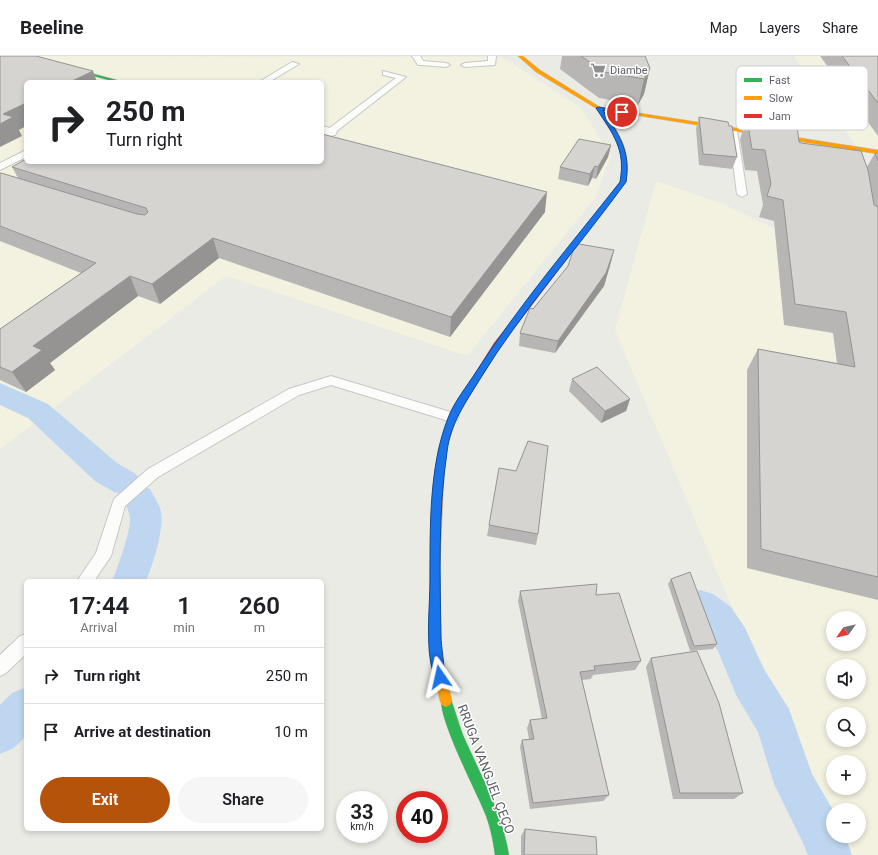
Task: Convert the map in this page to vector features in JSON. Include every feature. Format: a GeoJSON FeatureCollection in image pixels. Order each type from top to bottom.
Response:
{"type":"FeatureCollection","features":[{"type":"Feature","properties":{"kind":"street"},"geometry":{"type":"LineString","coordinates":[[22,56],[114,80]]}},
{"type":"Feature","properties":{"kind":"street","name":"RRUGA VANGJEL ÇEÇO"},"geometry":{"type":"LineString","coordinates":[[502,855],[501,845],[490,809],[459,741],[442,689],[435,652],[435,569],[438,492],[442,450],[452,417],[497,345],[623,182],[625,168],[624,152],[614,131],[599,108],[538,72],[520,56]]}},
{"type":"Feature","properties":{"kind":"street"},"geometry":{"type":"LineString","coordinates":[[599,108],[736,129]]}},
{"type":"Feature","properties":{"kind":"street"},"geometry":{"type":"LineString","coordinates":[[739,130],[878,152]]}},
{"type":"Feature","properties":{"kind":"lane"},"geometry":{"type":"LineString","coordinates":[[416,56],[421,63],[446,65]]}},
{"type":"Feature","properties":{"kind":"lane"},"geometry":{"type":"LineString","coordinates":[[465,65],[492,63],[492,56]]}},
{"type":"Feature","properties":{"kind":"lane"},"geometry":{"type":"LineString","coordinates":[[267,80],[295,64]]}},
{"type":"Feature","properties":{"kind":"lane"},"geometry":{"type":"LineString","coordinates":[[326,131],[402,77],[386,73]]}},
{"type":"Feature","properties":{"kind":"lane"},"geometry":{"type":"LineString","coordinates":[[733,129],[742,194]]}},
{"type":"Feature","properties":{"kind":"lane"},"geometry":{"type":"LineString","coordinates":[[848,148],[852,157]]}},
{"type":"Feature","properties":{"kind":"lane"},"geometry":{"type":"LineString","coordinates":[[0,167],[24,154]]}},
{"type":"Feature","properties":{"kind":"lane"},"geometry":{"type":"LineString","coordinates":[[86,579],[103,556],[119,503],[153,473],[294,392],[331,380],[452,417]]}},
{"type":"Feature","properties":{"kind":"lane"},"geometry":{"type":"LineString","coordinates":[[0,667],[24,644]]}},
{"type":"Feature","properties":{"kind":"shaded area"},"geometry":{"type":"Polygon","coordinates":[[[0,56],[502,57],[581,108],[611,156],[595,198],[467,356],[226,276],[0,449],[0,56]]]}},
{"type":"Feature","properties":{"kind":"shaded area"},"geometry":{"type":"Polygon","coordinates":[[[794,56],[878,56],[878,152],[858,149],[845,130],[868,130],[868,66],[801,66],[794,56]]]}},
{"type":"Feature","properties":{"kind":"shaded area"},"geometry":{"type":"Polygon","coordinates":[[[656,181],[723,204],[820,250],[878,258],[878,855],[815,855],[732,607],[615,330],[656,181]]]}},
{"type":"Feature","properties":{"kind":"building"},"geometry":{"type":"Polygon","coordinates":[[[0,56],[36,56],[93,71],[74,80],[24,80],[24,104],[3,114],[13,117],[0,124],[0,56]]]}},
{"type":"Feature","properties":{"kind":"building"},"geometry":{"type":"Polygon","coordinates":[[[581,56],[645,56],[650,68],[644,79],[604,72],[581,56]]]}},
{"type":"Feature","properties":{"kind":"building"},"geometry":{"type":"Polygon","coordinates":[[[842,56],[878,56],[878,103],[868,90],[868,66],[850,66],[842,56]]]}},
{"type":"Feature","properties":{"kind":"building"},"geometry":{"type":"Polygon","coordinates":[[[699,117],[728,122],[729,126],[732,126],[737,157],[703,154],[699,117]]]}},
{"type":"Feature","properties":{"kind":"building"},"geometry":{"type":"Polygon","coordinates":[[[749,130],[798,130],[799,142],[801,143],[861,151],[868,170],[874,205],[878,207],[878,577],[761,549],[758,349],[855,367],[846,312],[795,304],[783,200],[767,196],[771,184],[765,150],[752,149],[749,130]]]}},
{"type":"Feature","properties":{"kind":"building"},"geometry":{"type":"Polygon","coordinates":[[[324,135],[547,192],[451,317],[213,238],[152,284],[130,276],[33,346],[42,350],[12,372],[0,367],[0,329],[96,263],[0,226],[0,173],[137,214],[145,215],[148,212],[146,208],[12,167],[24,160],[24,164],[324,164],[324,135]]]}},
{"type":"Feature","properties":{"kind":"building"},"geometry":{"type":"Polygon","coordinates":[[[579,139],[611,145],[598,167],[595,166],[590,174],[560,167],[579,139]]]}},
{"type":"Feature","properties":{"kind":"building"},"geometry":{"type":"Polygon","coordinates":[[[875,153],[878,154],[878,161],[875,153]]]}},
{"type":"Feature","properties":{"kind":"building"},"geometry":{"type":"Polygon","coordinates":[[[579,244],[614,250],[606,273],[558,341],[520,333],[530,308],[533,309],[568,266],[573,251],[579,244]]]}},
{"type":"Feature","properties":{"kind":"building"},"geometry":{"type":"Polygon","coordinates":[[[597,367],[630,399],[605,411],[572,379],[597,367]]]}},
{"type":"Feature","properties":{"kind":"building"},"geometry":{"type":"Polygon","coordinates":[[[528,441],[548,446],[538,534],[489,525],[499,468],[516,471],[528,441]]]}},
{"type":"Feature","properties":{"kind":"building"},"geometry":{"type":"Polygon","coordinates":[[[690,572],[717,644],[694,646],[671,579],[690,572]]]}},
{"type":"Feature","properties":{"kind":"building"},"geometry":{"type":"Polygon","coordinates":[[[597,584],[596,595],[619,593],[641,661],[594,666],[595,670],[580,672],[609,795],[533,803],[522,740],[534,739],[530,720],[547,718],[520,591],[597,584]]]}},
{"type":"Feature","properties":{"kind":"building"},"geometry":{"type":"Polygon","coordinates":[[[697,651],[719,703],[743,793],[680,793],[651,658],[697,651]]]}},
{"type":"Feature","properties":{"kind":"building"},"geometry":{"type":"Polygon","coordinates":[[[525,829],[596,837],[597,855],[524,855],[525,829]]]}},
{"type":"Feature","properties":{"kind":"waterway"},"geometry":{"type":"LineString","coordinates":[[0,393],[38,411],[106,472],[125,483]]}},
{"type":"Feature","properties":{"kind":"waterway"},"geometry":{"type":"LineString","coordinates":[[130,579],[135,567],[146,520],[144,508],[139,498]]}},
{"type":"Feature","properties":{"kind":"waterway"},"geometry":{"type":"LineString","coordinates":[[700,606],[718,619],[732,640],[750,682],[775,723],[795,784],[822,833],[830,855]]}},
{"type":"Feature","properties":{"kind":"waterway"},"geometry":{"type":"LineString","coordinates":[[0,734],[24,709]]}},
{"type":"Feature","properties":{"kind":"traffic: fast"},"geometry":{"type":"LineString","coordinates":[[22,56],[114,80]]}},
{"type":"Feature","properties":{"kind":"traffic: fast"},"geometry":{"type":"LineString","coordinates":[[446,701],[458,737],[491,811],[500,840],[502,855]]}},
{"type":"Feature","properties":{"kind":"traffic: slow"},"geometry":{"type":"LineString","coordinates":[[520,56],[538,71],[599,108],[614,131],[624,152],[625,169],[623,182],[567,255]]}},
{"type":"Feature","properties":{"kind":"traffic: slow"},"geometry":{"type":"LineString","coordinates":[[599,108],[736,130]]}},
{"type":"Feature","properties":{"kind":"traffic: slow"},"geometry":{"type":"LineString","coordinates":[[738,130],[878,152]]}},
{"type":"Feature","properties":{"kind":"traffic: slow"},"geometry":{"type":"LineString","coordinates":[[446,701],[435,652],[435,569],[438,492],[442,450],[454,414]]}},
{"type":"Feature","properties":{"kind":"traffic: jam"},"geometry":{"type":"LineString","coordinates":[[454,414],[497,345],[567,255]]}},
{"type":"Feature","properties":{"kind":"place","name":"Diambe"},"geometry":{"type":"Point","coordinates":[598,70]}},
{"type":"Feature","properties":{"kind":"route"},"geometry":{"type":"LineString","coordinates":[[440,677],[435,652],[435,569],[438,492],[442,450],[452,417],[497,345],[623,182],[625,168],[624,152],[614,131],[599,108],[622,112]]}}]}
